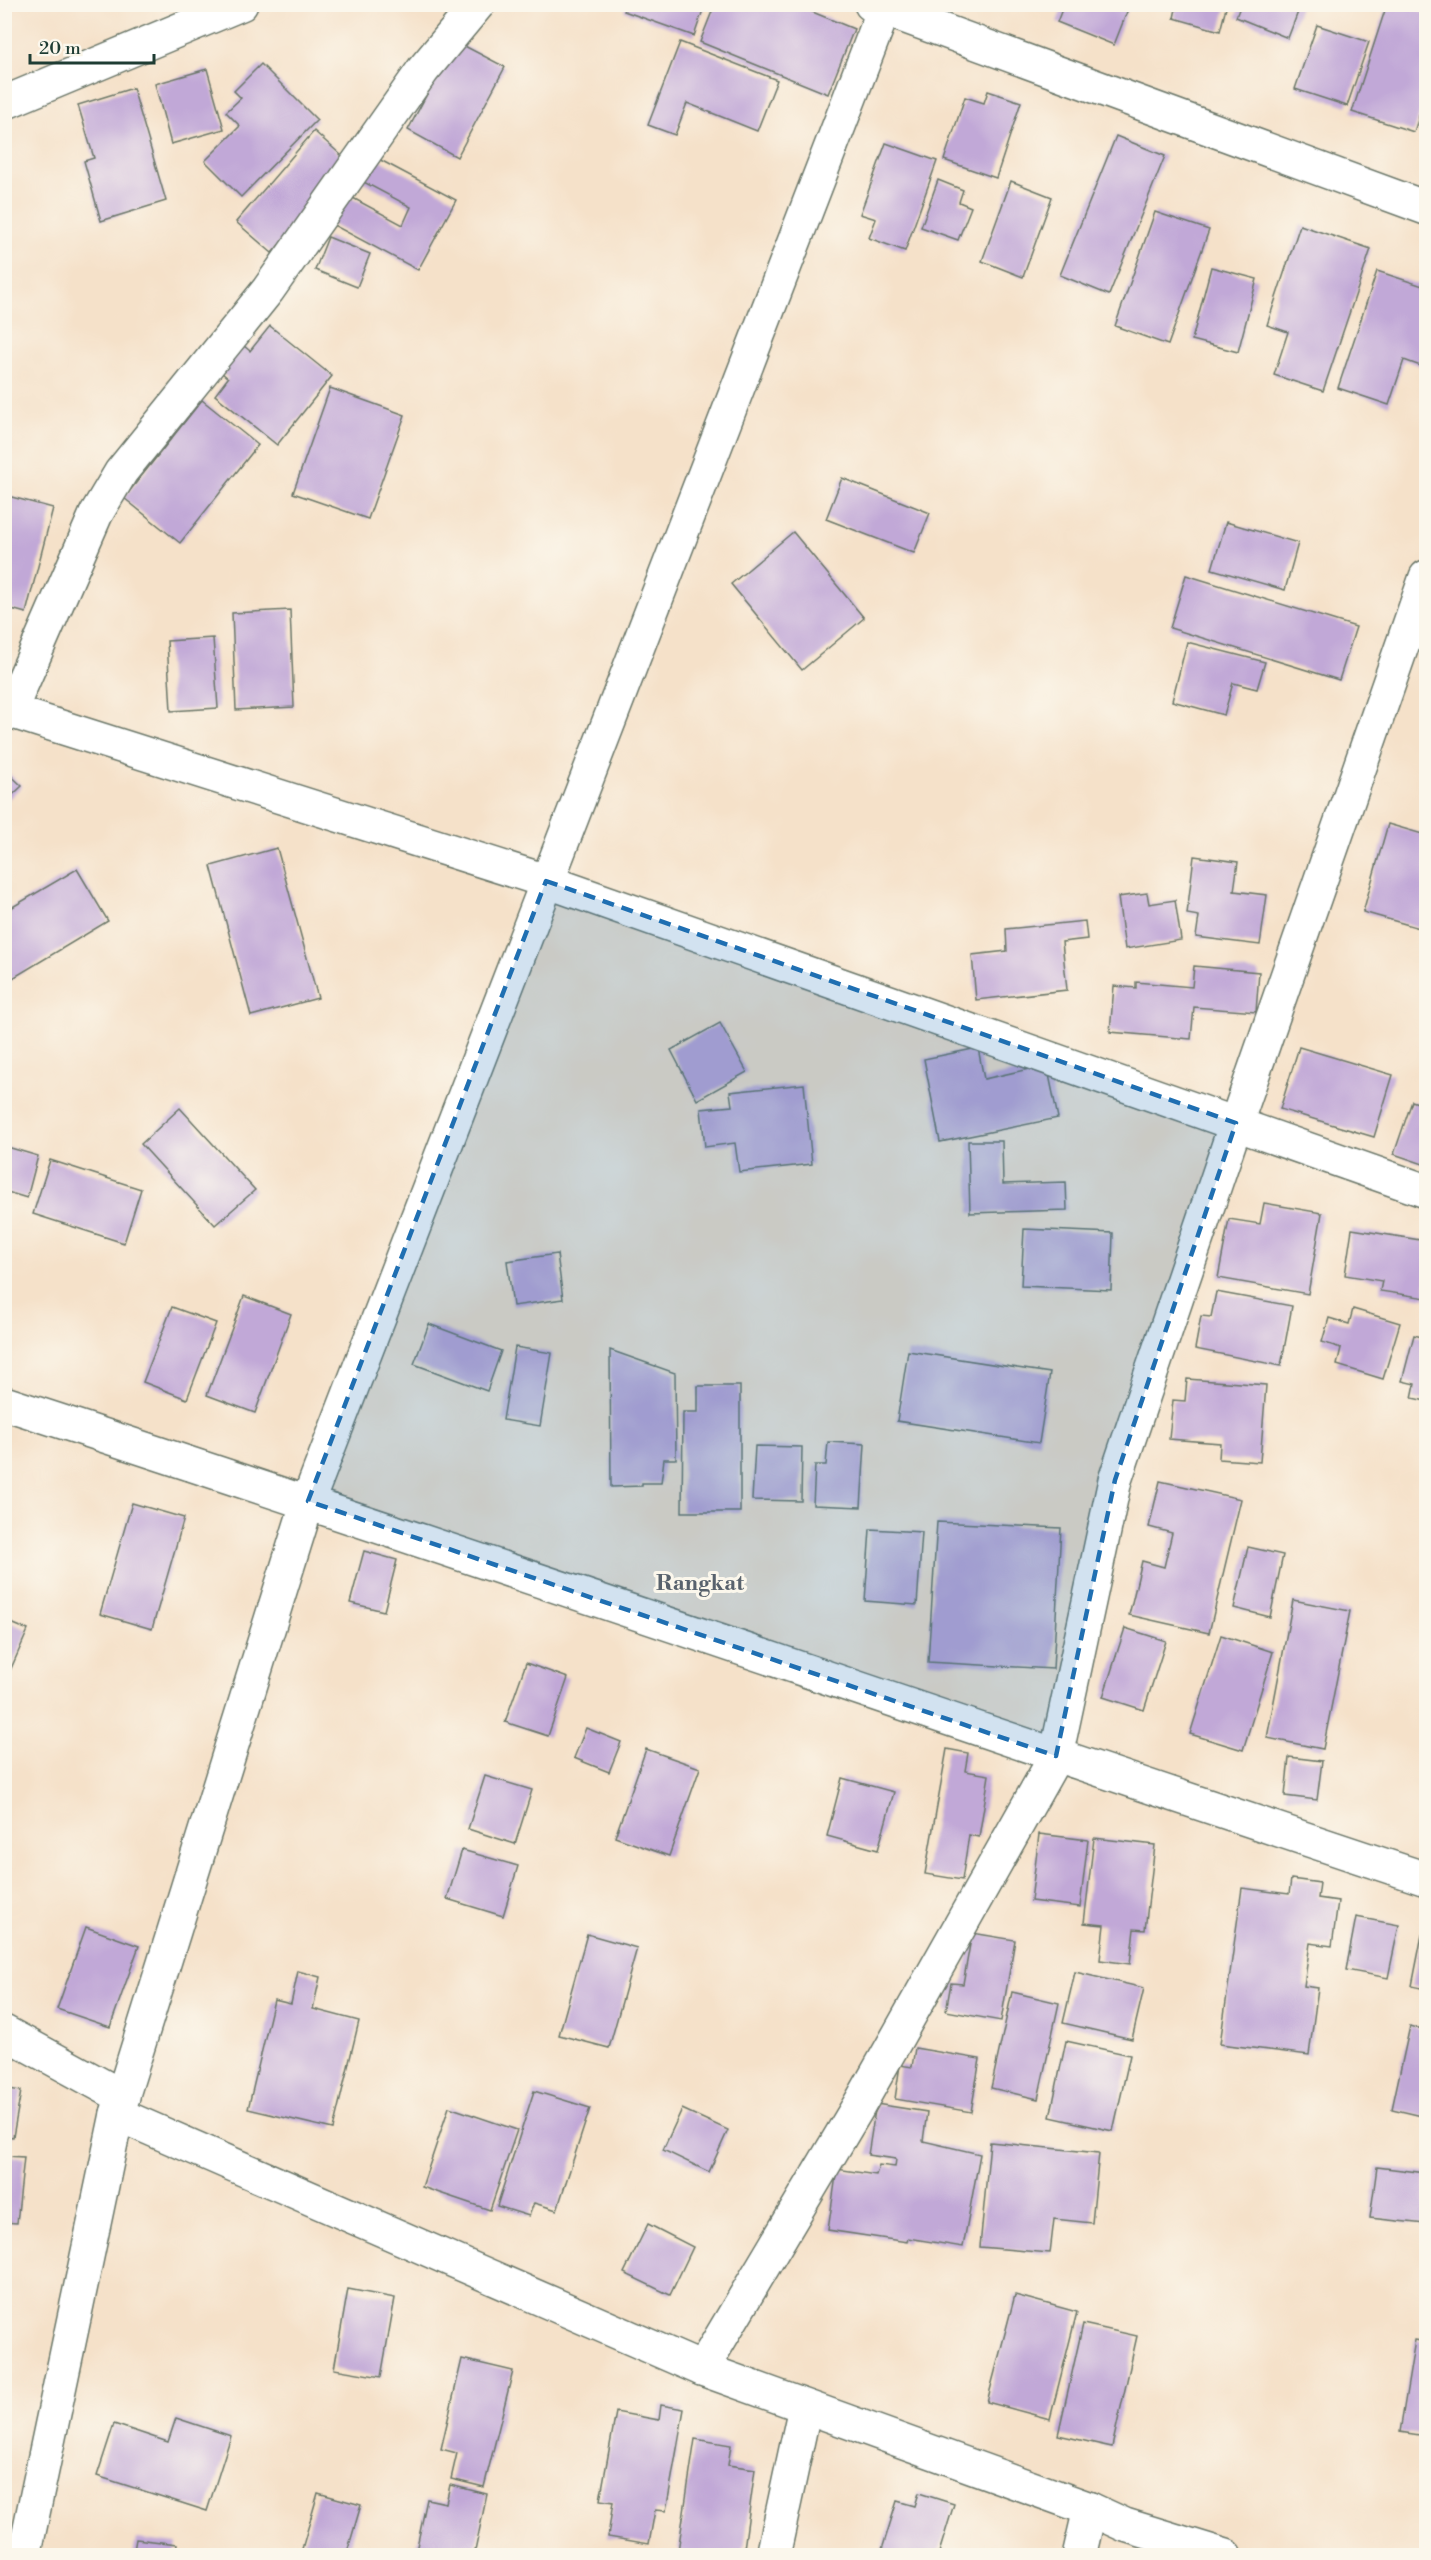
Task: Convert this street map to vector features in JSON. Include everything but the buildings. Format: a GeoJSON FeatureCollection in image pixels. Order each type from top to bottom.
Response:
{"type":"FeatureCollection","features":[{"type":"Feature","properties":{"kind":"street"},"geometry":{"type":"LineString","coordinates":[[4,103],[241,4]]}},
{"type":"Feature","properties":{"kind":"street"},"geometry":{"type":"LineString","coordinates":[[478,4],[423,70],[268,290],[121,472],[96,514],[7,710],[546,881],[1426,1191]]}},
{"type":"Feature","properties":{"kind":"street"},"geometry":{"type":"LineString","coordinates":[[24,2556],[120,2106],[308,1502],[880,6],[1426,208]]}},
{"type":"Feature","properties":{"kind":"street"},"geometry":{"type":"LineString","coordinates":[[702,2368],[858,2107],[1056,1756],[1115,1480],[1236,1123],[1426,577]]}},
{"type":"Feature","properties":{"kind":"street"},"geometry":{"type":"LineString","coordinates":[[4,1403],[308,1502],[1426,1879]]}},
{"type":"Feature","properties":{"kind":"street"},"geometry":{"type":"LineString","coordinates":[[4,2032],[120,2106],[702,2368],[1090,2509],[1125,2525],[1226,2556]]}},
{"type":"Feature","properties":{"kind":"street"},"geometry":{"type":"LineString","coordinates":[[773,2556],[805,2407]]}},
{"type":"Feature","properties":{"kind":"street"},"geometry":{"type":"LineString","coordinates":[[1079,2556],[1090,2509]]}},
{"type":"Feature","properties":{"kind":"highlighted area"},"geometry":{"type":"Polygon","coordinates":[[[546,881],[1236,1123],[1115,1480],[1056,1756],[308,1501],[546,881]]]}},
{"type":"Feature","properties":{"kind":"district","name":"Rangkat"},"geometry":{"type":"Point","coordinates":[700,1582]}}]}
